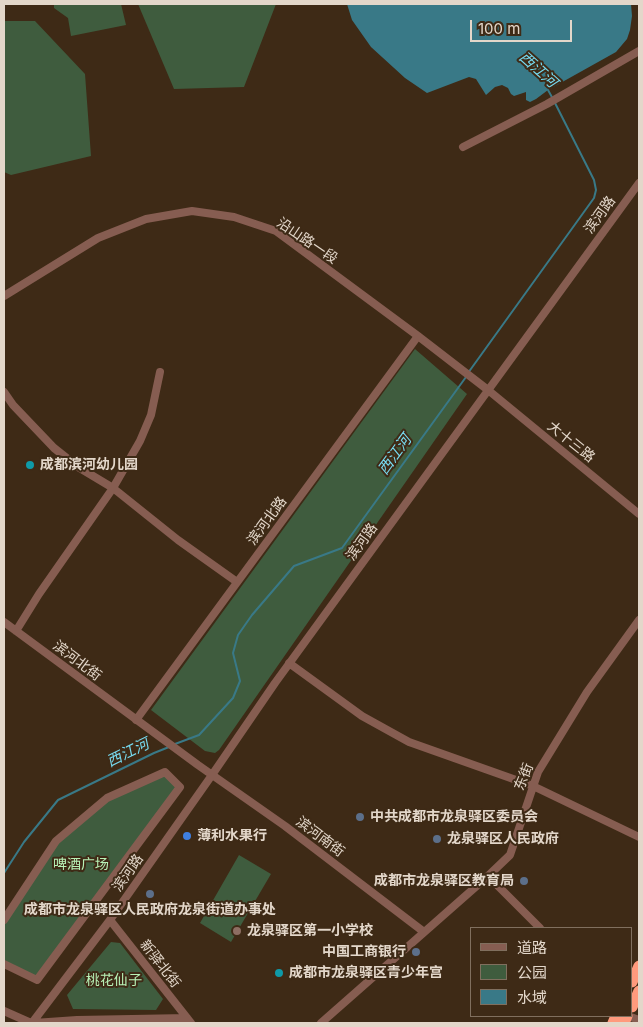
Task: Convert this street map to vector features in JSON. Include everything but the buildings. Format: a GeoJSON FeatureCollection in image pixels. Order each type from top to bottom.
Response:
{"type":"FeatureCollection","features":[{"type":"Feature","properties":{"kind":"highway"},"geometry":{"type":"LineString","coordinates":[[633,980],[639,966]]}},
{"type":"Feature","properties":{"kind":"highway"},"geometry":{"type":"LineString","coordinates":[[633,1005],[639,991]]}},
{"type":"Feature","properties":{"kind":"street"},"geometry":{"type":"LineString","coordinates":[[463,147],[547,104],[639,51]]}},
{"type":"Feature","properties":{"kind":"street","name":"滨河路"},"geometry":{"type":"LineString","coordinates":[[32,1023],[110,920],[289,663],[639,183]]}},
{"type":"Feature","properties":{"kind":"street","name":"沿山路一段"},"geometry":{"type":"LineString","coordinates":[[4,296],[98,238],[146,219],[192,212],[234,218],[276,231],[418,336],[442,356]]}},
{"type":"Feature","properties":{"kind":"street","name":"滨河北路"},"geometry":{"type":"LineString","coordinates":[[139,723],[237,582],[418,336]]}},
{"type":"Feature","properties":{"kind":"street","name":"大十三路"},"geometry":{"type":"LineString","coordinates":[[442,356],[488,390],[639,514]]}},
{"type":"Feature","properties":{"kind":"street"},"geometry":{"type":"LineString","coordinates":[[16,631],[39,594],[113,488],[140,441],[152,415],[160,372]]}},
{"type":"Feature","properties":{"kind":"street"},"geometry":{"type":"LineString","coordinates":[[4,392],[13,406],[54,448],[78,467],[113,488],[178,540],[237,582]]}},
{"type":"Feature","properties":{"kind":"street","name":"东街"},"geometry":{"type":"LineString","coordinates":[[321,1023],[510,855],[538,772],[587,692],[639,620]]}},
{"type":"Feature","properties":{"kind":"street","name":"滨河北街"},"geometry":{"type":"LineString","coordinates":[[4,622],[198,765]]}},
{"type":"Feature","properties":{"kind":"street"},"geometry":{"type":"LineString","coordinates":[[289,663],[362,716],[409,742],[533,786],[639,837]]}},
{"type":"Feature","properties":{"kind":"street","name":"滨河南街"},"geometry":{"type":"LineString","coordinates":[[198,765],[286,826],[424,932]]}},
{"type":"Feature","properties":{"kind":"street"},"geometry":{"type":"LineString","coordinates":[[4,920],[56,841],[107,798],[165,772],[180,787],[37,980],[4,964]]}},
{"type":"Feature","properties":{"kind":"street"},"geometry":{"type":"LineString","coordinates":[[488,876],[539,927]]}},
{"type":"Feature","properties":{"kind":"street","name":"新驿北街"},"geometry":{"type":"LineString","coordinates":[[110,920],[189,1021]]}},
{"type":"Feature","properties":{"kind":"street"},"geometry":{"type":"LineString","coordinates":[[4,1011],[32,1023],[78,1020],[189,1021]]}},
{"type":"Feature","properties":{"kind":"green space"},"geometry":{"type":"Polygon","coordinates":[[[54,4],[121,4],[126,25],[71,36],[68,18],[54,8],[54,4]]]}},
{"type":"Feature","properties":{"kind":"green space"},"geometry":{"type":"Polygon","coordinates":[[[138,4],[276,4],[244,87],[174,89],[138,4]]]}},
{"type":"Feature","properties":{"kind":"green space"},"geometry":{"type":"Polygon","coordinates":[[[4,21],[35,21],[85,74],[91,156],[11,175],[4,172],[4,21]]]}},
{"type":"Feature","properties":{"kind":"green space"},"geometry":{"type":"Polygon","coordinates":[[[415,349],[467,394],[219,750],[215,753],[205,751],[151,710],[415,349]]]}},
{"type":"Feature","properties":{"kind":"green space","name":"啤酒广场"},"geometry":{"type":"Polygon","coordinates":[[[165,772],[180,787],[37,980],[4,964],[4,920],[56,841],[107,798],[165,772]]]}},
{"type":"Feature","properties":{"kind":"green space"},"geometry":{"type":"Polygon","coordinates":[[[239,855],[271,874],[231,942],[200,923],[239,855]]]}},
{"type":"Feature","properties":{"kind":"green space","name":"桃花仙子"},"geometry":{"type":"Polygon","coordinates":[[[111,942],[120,943],[163,999],[156,1010],[73,1009],[67,995],[111,942]]]}},
{"type":"Feature","properties":{"kind":"water"},"geometry":{"type":"Polygon","coordinates":[[[347,4],[631,4],[632,16],[627,39],[616,52],[530,102],[526,100],[526,92],[514,96],[508,88],[502,85],[495,87],[486,95],[476,79],[469,77],[427,93],[405,78],[371,47],[352,20],[347,4]]]}},
{"type":"Feature","properties":{"kind":"waterway","name":"西江河"},"geometry":{"type":"LineString","coordinates":[[548,90],[553,99]]}},
{"type":"Feature","properties":{"kind":"waterway","name":"西江河"},"geometry":{"type":"LineString","coordinates":[[468,373],[594,198],[596,190],[594,180],[555,103]]}},
{"type":"Feature","properties":{"kind":"waterway","name":"西江河"},"geometry":{"type":"LineString","coordinates":[[175,744],[199,735],[233,698],[240,681],[233,653],[238,635],[252,615],[294,566],[342,548],[466,377]]}},
{"type":"Feature","properties":{"kind":"waterway","name":"西江河"},"geometry":{"type":"LineString","coordinates":[[4,873],[24,842],[58,800],[169,747]]}},
{"type":"Feature","properties":{"kind":"place","name":"成都滨河幼儿园"},"geometry":{"type":"Point","coordinates":[30,465]}},
{"type":"Feature","properties":{"kind":"place","name":"中共成都市龙泉驿区委员会"},"geometry":{"type":"Point","coordinates":[360,817]}},
{"type":"Feature","properties":{"kind":"place","name":"薄利水果行"},"geometry":{"type":"Point","coordinates":[187,836]}},
{"type":"Feature","properties":{"kind":"place","name":"龙泉驿区人民政府"},"geometry":{"type":"Point","coordinates":[437,839]}},
{"type":"Feature","properties":{"kind":"place","name":"成都市龙泉驿区教育局"},"geometry":{"type":"Point","coordinates":[524,881]}},
{"type":"Feature","properties":{"kind":"place","name":"成都市龙泉驿区人民政府龙泉街道办事处"},"geometry":{"type":"Point","coordinates":[150,894]}},
{"type":"Feature","properties":{"kind":"place","name":"龙泉驿区第一小学校"},"geometry":{"type":"Point","coordinates":[237,931]}},
{"type":"Feature","properties":{"kind":"place","name":"中国工商银行"},"geometry":{"type":"Point","coordinates":[416,952]}},
{"type":"Feature","properties":{"kind":"place","name":"成都市龙泉驿区青少年宫"},"geometry":{"type":"Point","coordinates":[279,973]}}]}
